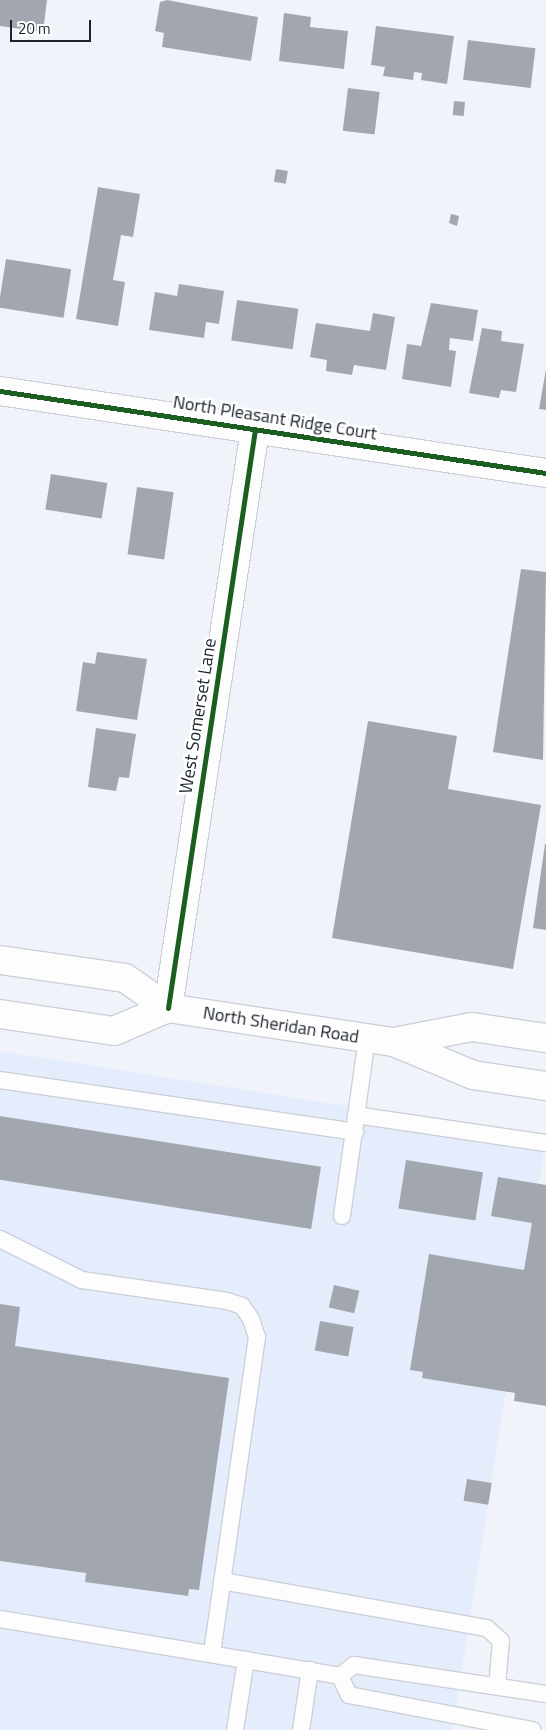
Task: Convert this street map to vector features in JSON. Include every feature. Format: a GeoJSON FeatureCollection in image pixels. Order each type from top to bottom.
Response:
{"type":"FeatureCollection","features":[{"type":"Feature","properties":{"kind":"street","name":"North Pleasant Ridge Court"},"geometry":{"type":"LineString","coordinates":[[0,392],[546,473]]}},
{"type":"Feature","properties":{"kind":"street","name":"West Somerset Lane"},"geometry":{"type":"LineString","coordinates":[[168,1008],[255,429]]}},
{"type":"Feature","properties":{"kind":"street","name":"North Sheridan Road"},"geometry":{"type":"LineString","coordinates":[[0,960],[125,978],[168,1008],[394,1042],[473,1075],[546,1086]]}},
{"type":"Feature","properties":{"kind":"street"},"geometry":{"type":"LineString","coordinates":[[0,1014],[114,1031],[168,1008]]}},
{"type":"Feature","properties":{"kind":"street","name":"North Sheridan Road"},"geometry":{"type":"LineString","coordinates":[[394,1042],[472,1027],[546,1038]]}},
{"type":"Feature","properties":{"kind":"lane"},"geometry":{"type":"LineString","coordinates":[[342,1216],[367,1038]]}},
{"type":"Feature","properties":{"kind":"lane"},"geometry":{"type":"LineString","coordinates":[[0,1080],[355,1132]]}},
{"type":"Feature","properties":{"kind":"lane"},"geometry":{"type":"LineString","coordinates":[[356,1115],[546,1143]]}},
{"type":"Feature","properties":{"kind":"lane"},"geometry":{"type":"LineString","coordinates":[[0,1239],[82,1280],[227,1301],[242,1306],[251,1319],[257,1337],[212,1654]]}},
{"type":"Feature","properties":{"kind":"lane"},"geometry":{"type":"LineString","coordinates":[[222,1581],[487,1628],[500,1641],[497,1686]]}},
{"type":"Feature","properties":{"kind":"lane"},"geometry":{"type":"LineString","coordinates":[[0,1619],[340,1676],[354,1665],[546,1694]]}},
{"type":"Feature","properties":{"kind":"lane"},"geometry":{"type":"LineString","coordinates":[[235,1730],[246,1660]]}},
{"type":"Feature","properties":{"kind":"lane"},"geometry":{"type":"LineString","coordinates":[[301,1730],[310,1670]]}},
{"type":"Feature","properties":{"kind":"lane"},"geometry":{"type":"LineString","coordinates":[[340,1676],[349,1696],[532,1730]]}},
{"type":"Feature","properties":{"kind":"shaded area"},"geometry":{"type":"Polygon","coordinates":[[[0,1051],[546,1137],[452,1730],[0,1730],[0,1051]]]}},
{"type":"Feature","properties":{"kind":"building"},"geometry":{"type":"Polygon","coordinates":[[[0,0],[47,0],[43,32],[0,26],[0,0]]]}},
{"type":"Feature","properties":{"kind":"building"},"geometry":{"type":"Polygon","coordinates":[[[167,0],[258,17],[251,61],[162,47],[164,33],[155,31],[160,2],[167,0]]]}},
{"type":"Feature","properties":{"kind":"building"},"geometry":{"type":"Polygon","coordinates":[[[284,13],[311,17],[310,27],[348,31],[344,69],[279,61],[284,13]]]}},
{"type":"Feature","properties":{"kind":"building"},"geometry":{"type":"Polygon","coordinates":[[[376,26],[454,36],[447,84],[421,80],[422,73],[414,72],[413,80],[383,76],[385,67],[371,65],[376,26]]]}},
{"type":"Feature","properties":{"kind":"building"},"geometry":{"type":"Polygon","coordinates":[[[468,40],[535,48],[531,88],[463,80],[468,40]]]}},
{"type":"Feature","properties":{"kind":"building"},"geometry":{"type":"Polygon","coordinates":[[[348,88],[380,92],[375,135],[343,131],[348,88]]]}},
{"type":"Feature","properties":{"kind":"building"},"geometry":{"type":"Polygon","coordinates":[[[454,101],[465,102],[464,116],[453,115],[454,101]]]}},
{"type":"Feature","properties":{"kind":"building"},"geometry":{"type":"Polygon","coordinates":[[[276,169],[288,171],[286,184],[274,182],[276,169]]]}},
{"type":"Feature","properties":{"kind":"building"},"geometry":{"type":"Polygon","coordinates":[[[98,187],[140,194],[133,237],[121,235],[113,280],[125,282],[118,326],[76,319],[98,187]]]}},
{"type":"Feature","properties":{"kind":"building"},"geometry":{"type":"Polygon","coordinates":[[[451,214],[459,216],[457,226],[449,223],[451,214]]]}},
{"type":"Feature","properties":{"kind":"building"},"geometry":{"type":"Polygon","coordinates":[[[6,259],[71,269],[64,318],[0,308],[6,259]]]}},
{"type":"Feature","properties":{"kind":"building"},"geometry":{"type":"Polygon","coordinates":[[[179,284],[224,291],[219,324],[206,322],[204,338],[149,330],[155,292],[177,296],[179,284]]]}},
{"type":"Feature","properties":{"kind":"building"},"geometry":{"type":"Polygon","coordinates":[[[237,300],[298,309],[293,349],[231,341],[237,300]]]}},
{"type":"Feature","properties":{"kind":"building"},"geometry":{"type":"Polygon","coordinates":[[[431,303],[478,310],[473,341],[450,338],[449,350],[456,351],[451,387],[402,379],[407,344],[421,346],[431,303]]]}},
{"type":"Feature","properties":{"kind":"building"},"geometry":{"type":"Polygon","coordinates":[[[373,313],[395,317],[386,370],[354,365],[352,375],[326,371],[327,360],[310,357],[316,323],[370,331],[373,313]]]}},
{"type":"Feature","properties":{"kind":"building"},"geometry":{"type":"Polygon","coordinates":[[[482,328],[502,331],[501,341],[524,344],[516,392],[501,390],[499,398],[469,393],[482,328]]]}},
{"type":"Feature","properties":{"kind":"building"},"geometry":{"type":"Polygon","coordinates":[[[546,369],[546,410],[539,409],[546,369]]]}},
{"type":"Feature","properties":{"kind":"building"},"geometry":{"type":"Polygon","coordinates":[[[51,474],[107,483],[102,518],[45,510],[51,474]]]}},
{"type":"Feature","properties":{"kind":"building"},"geometry":{"type":"Polygon","coordinates":[[[137,487],[174,492],[164,559],[128,554],[137,487]]]}},
{"type":"Feature","properties":{"kind":"building"},"geometry":{"type":"Polygon","coordinates":[[[521,569],[546,572],[543,760],[493,752],[521,569]]]}},
{"type":"Feature","properties":{"kind":"building"},"geometry":{"type":"Polygon","coordinates":[[[97,652],[147,659],[137,720],[76,711],[83,662],[95,664],[97,652]]]}},
{"type":"Feature","properties":{"kind":"building"},"geometry":{"type":"Polygon","coordinates":[[[368,721],[457,736],[448,789],[541,805],[513,969],[332,938],[368,721]]]}},
{"type":"Feature","properties":{"kind":"building"},"geometry":{"type":"Polygon","coordinates":[[[96,728],[136,734],[129,778],[119,777],[116,791],[88,787],[96,728]]]}},
{"type":"Feature","properties":{"kind":"building"},"geometry":{"type":"Polygon","coordinates":[[[546,844],[546,930],[533,928],[546,844]]]}},
{"type":"Feature","properties":{"kind":"building"},"geometry":{"type":"Polygon","coordinates":[[[0,1116],[321,1167],[311,1229],[0,1180],[0,1116]]]}},
{"type":"Feature","properties":{"kind":"building"},"geometry":{"type":"Polygon","coordinates":[[[406,1160],[483,1172],[475,1221],[398,1208],[406,1160]]]}},
{"type":"Feature","properties":{"kind":"building"},"geometry":{"type":"Polygon","coordinates":[[[498,1177],[546,1185],[546,1406],[514,1401],[515,1393],[422,1378],[423,1372],[410,1370],[429,1254],[524,1270],[532,1223],[491,1216],[498,1177]]]}},
{"type":"Feature","properties":{"kind":"building"},"geometry":{"type":"Polygon","coordinates":[[[334,1285],[359,1291],[354,1313],[329,1307],[334,1285]]]}},
{"type":"Feature","properties":{"kind":"building"},"geometry":{"type":"Polygon","coordinates":[[[0,1304],[20,1307],[15,1346],[229,1378],[199,1590],[189,1589],[188,1596],[85,1582],[86,1573],[0,1561],[0,1304]]]}},
{"type":"Feature","properties":{"kind":"building"},"geometry":{"type":"Polygon","coordinates":[[[320,1321],[353,1327],[348,1356],[315,1351],[320,1321]]]}},
{"type":"Feature","properties":{"kind":"building"},"geometry":{"type":"Polygon","coordinates":[[[467,1479],[492,1483],[488,1505],[464,1501],[467,1479]]]}},
{"type":"Feature","properties":{"kind":"cycle path"},"geometry":{"type":"LineString","coordinates":[[0,391],[546,473]]}},
{"type":"Feature","properties":{"kind":"cycle path"},"geometry":{"type":"LineString","coordinates":[[168,1008],[255,429]]}}]}
